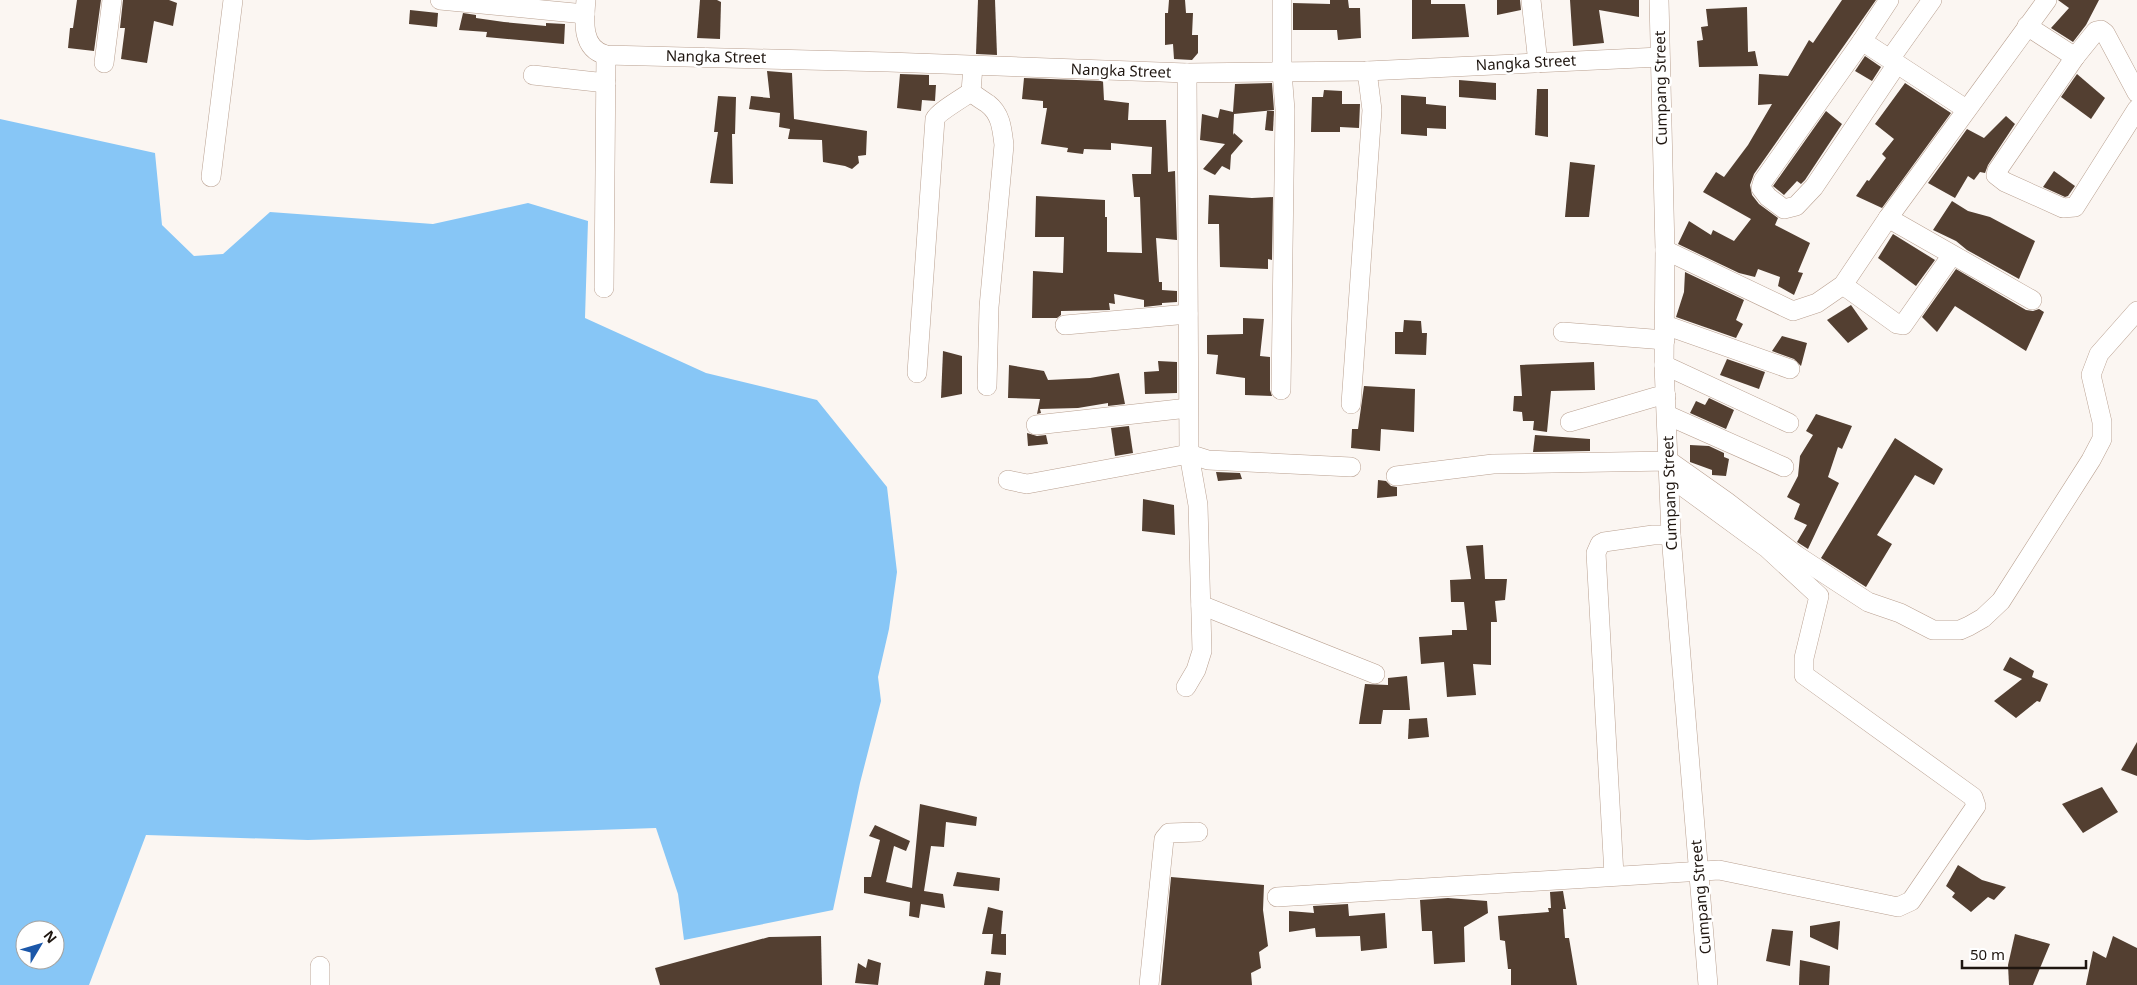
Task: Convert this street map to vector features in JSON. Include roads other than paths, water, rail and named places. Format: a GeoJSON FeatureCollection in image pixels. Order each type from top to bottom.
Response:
{"type":"FeatureCollection","features":[{"type":"Feature","properties":{"kind":"street"},"geometry":{"type":"LineString","coordinates":[[104,63],[112,0]]}},
{"type":"Feature","properties":{"kind":"street"},"geometry":{"type":"LineString","coordinates":[[211,177],[233,0]]}},
{"type":"Feature","properties":{"kind":"street"},"geometry":{"type":"LineString","coordinates":[[440,0],[585,7],[587,41],[596,51],[606,55],[604,288]]}},
{"type":"Feature","properties":{"kind":"street"},"geometry":{"type":"LineString","coordinates":[[1282,0],[1282,72],[1285,110],[1282,390]]}},
{"type":"Feature","properties":{"kind":"street"},"geometry":{"type":"LineString","coordinates":[[1531,0],[1538,63]]}},
{"type":"Feature","properties":{"kind":"street","name":"Cumpang Street"},"geometry":{"type":"LineString","coordinates":[[1659,0],[1665,250],[1664,365],[1668,415],[1671,535],[1708,985]]}},
{"type":"Feature","properties":{"kind":"street"},"geometry":{"type":"LineString","coordinates":[[1890,0],[1763,181],[1761,188],[1768,197],[1784,209],[1796,206],[1814,186],[1932,0]]}},
{"type":"Feature","properties":{"kind":"street"},"geometry":{"type":"LineString","coordinates":[[1665,250],[1792,311],[1817,303],[1843,285],[1966,109],[2047,0]]}},
{"type":"Feature","properties":{"kind":"street"},"geometry":{"type":"LineString","coordinates":[[2028,26],[2075,57]]}},
{"type":"Feature","properties":{"kind":"street"},"geometry":{"type":"LineString","coordinates":[[2137,93],[2105,33],[2102,30],[2096,31],[2075,57],[1996,175],[2063,208],[2075,207],[2137,109]]}},
{"type":"Feature","properties":{"kind":"street"},"geometry":{"type":"LineString","coordinates":[[1862,42],[1966,109]]}},
{"type":"Feature","properties":{"kind":"street","name":"Nangka Street"},"geometry":{"type":"LineString","coordinates":[[606,55],[1187,73],[1367,71],[1660,57]]}},
{"type":"Feature","properties":{"kind":"street"},"geometry":{"type":"LineString","coordinates":[[972,66],[972,92]]}},
{"type":"Feature","properties":{"kind":"street"},"geometry":{"type":"LineString","coordinates":[[1351,404],[1372,110],[1367,71]]}},
{"type":"Feature","properties":{"kind":"street"},"geometry":{"type":"LineString","coordinates":[[1186,687],[1196,670],[1202,651],[1198,504],[1189,454],[1187,73]]}},
{"type":"Feature","properties":{"kind":"street"},"geometry":{"type":"LineString","coordinates":[[533,75],[606,83]]}},
{"type":"Feature","properties":{"kind":"street"},"geometry":{"type":"LineString","coordinates":[[917,373],[936,119],[941,112],[972,92]]}},
{"type":"Feature","properties":{"kind":"street"},"geometry":{"type":"LineString","coordinates":[[972,92],[997,114],[1002,126],[1004,144],[990,307],[987,386]]}},
{"type":"Feature","properties":{"kind":"street"},"geometry":{"type":"LineString","coordinates":[[1888,218],[2032,300]]}},
{"type":"Feature","properties":{"kind":"street"},"geometry":{"type":"LineString","coordinates":[[1843,285],[1897,324],[1903,325],[1952,255]]}},
{"type":"Feature","properties":{"kind":"street"},"geometry":{"type":"LineString","coordinates":[[1396,476],[1493,464],[1669,469],[1727,502],[1796,555],[1868,602],[1900,613],[1933,630],[1960,630],[1983,618],[2001,601],[2095,453],[2102,439],[2102,422],[2091,375],[2099,354],[2137,311]]}},
{"type":"Feature","properties":{"kind":"street"},"geometry":{"type":"LineString","coordinates":[[1065,325],[1188,314]]}},
{"type":"Feature","properties":{"kind":"street"},"geometry":{"type":"LineString","coordinates":[[1563,332],[1665,332],[1790,369]]}},
{"type":"Feature","properties":{"kind":"street"},"geometry":{"type":"LineString","coordinates":[[1664,365],[1789,423]]}},
{"type":"Feature","properties":{"kind":"street"},"geometry":{"type":"LineString","coordinates":[[1570,422],[1655,397],[1666,396]]}},
{"type":"Feature","properties":{"kind":"street"},"geometry":{"type":"LineString","coordinates":[[1036,426],[1188,408]]}},
{"type":"Feature","properties":{"kind":"street"},"geometry":{"type":"LineString","coordinates":[[1668,415],[1784,467]]}},
{"type":"Feature","properties":{"kind":"street"},"geometry":{"type":"LineString","coordinates":[[1008,480],[1027,484],[1189,454],[1208,460],[1351,467]]}},
{"type":"Feature","properties":{"kind":"street"},"geometry":{"type":"LineString","coordinates":[[1278,897],[1719,870],[1903,906],[1911,902],[1976,806],[1976,802],[1973,797],[1804,675],[1804,658],[1818,596],[1767,548],[1669,469]]}},
{"type":"Feature","properties":{"kind":"street"},"geometry":{"type":"LineString","coordinates":[[1614,875],[1596,553],[1600,544],[1604,542],[1653,535],[1671,535]]}},
{"type":"Feature","properties":{"kind":"street"},"geometry":{"type":"LineString","coordinates":[[1201,605],[1375,674]]}},
{"type":"Feature","properties":{"kind":"street"},"geometry":{"type":"LineString","coordinates":[[1149,985],[1164,839],[1169,833],[1198,832]]}},
{"type":"Feature","properties":{"kind":"street"},"geometry":{"type":"LineString","coordinates":[[320,966],[320,985]]}},
{"type":"Feature","properties":{"kind":"water"},"geometry":{"type":"Polygon","coordinates":[[[0,119],[155,153],[162,225],[194,256],[223,254],[270,212],[433,224],[528,203],[588,221],[585,318],[706,373],[817,400],[887,487],[897,572],[889,629],[878,677],[881,701],[860,783],[833,910],[684,940],[678,894],[656,828],[308,840],[146,835],[89,985],[0,985],[0,119]]]}}]}
